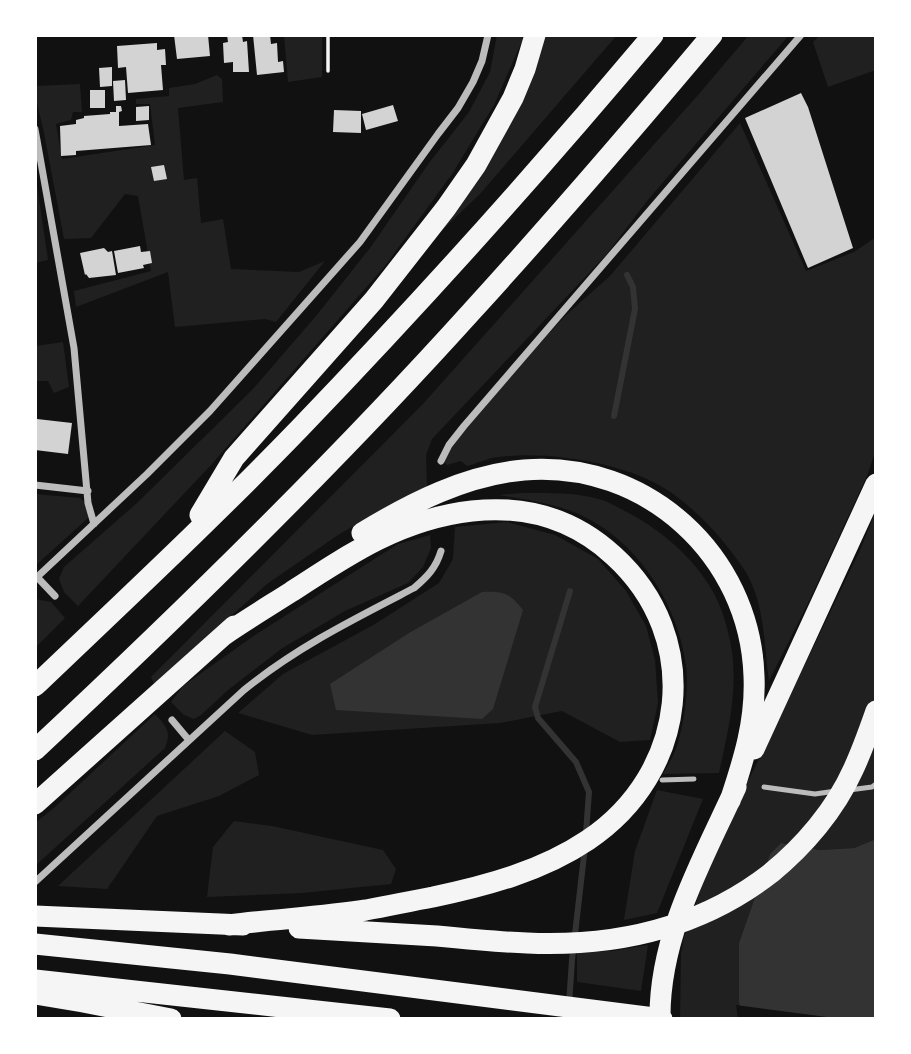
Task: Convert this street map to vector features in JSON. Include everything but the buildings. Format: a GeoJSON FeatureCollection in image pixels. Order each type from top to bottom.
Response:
{"type":"FeatureCollection","features":[{"type":"Feature","properties":{"kind":"highway"},"geometry":{"type":"LineString","coordinates":[[183,544],[234,458],[374,300],[476,165],[513,99],[535,35]]}},
{"type":"Feature","properties":{"kind":"highway"},"geometry":{"type":"LineString","coordinates":[[35,686],[298,430],[436,284],[573,131],[653,35]]}},
{"type":"Feature","properties":{"kind":"highway"},"geometry":{"type":"LineString","coordinates":[[35,750],[186,607],[334,458],[471,312],[616,149],[712,35]]}},
{"type":"Feature","properties":{"kind":"highway"},"geometry":{"type":"LineString","coordinates":[[35,804],[224,635],[263,602],[331,552],[401,510],[471,480],[525,470],[586,475],[621,485],[664,508],[701,541],[717,561],[740,604],[752,654],[754,677],[751,732],[730,801]]}},
{"type":"Feature","properties":{"kind":"highway"},"geometry":{"type":"LineString","coordinates":[[35,944],[230,964],[661,1019],[663,973],[675,926],[876,484]]}},
{"type":"Feature","properties":{"kind":"highway"},"geometry":{"type":"LineString","coordinates":[[224,635],[331,565],[399,529],[424,520],[474,511],[522,512],[547,516],[577,528],[625,566],[641,585],[662,627],[672,675],[673,702],[662,750],[638,793],[622,811],[589,839],[564,854],[498,881],[456,892],[378,908],[229,925]]}},
{"type":"Feature","properties":{"kind":"highway"},"geometry":{"type":"LineString","coordinates":[[35,916],[413,934],[527,944],[610,940],[653,932],[708,913],[735,898],[774,870],[802,845],[837,798],[852,772],[876,711]]}},
{"type":"Feature","properties":{"kind":"highway"},"geometry":{"type":"LineString","coordinates":[[35,979],[390,1019]]}},
{"type":"Feature","properties":{"kind":"highway"},"geometry":{"type":"LineString","coordinates":[[35,994],[171,1019]]}},
{"type":"Feature","properties":{"kind":"street"},"geometry":{"type":"LineString","coordinates":[[55,596],[36,578],[210,411],[360,242],[458,108],[478,72],[488,35]]}},
{"type":"Feature","properties":{"kind":"street"},"geometry":{"type":"LineString","coordinates":[[441,461],[449,445],[464,426],[801,35]]}},
{"type":"Feature","properties":{"kind":"street"},"geometry":{"type":"LineString","coordinates":[[35,130],[74,348],[88,503],[94,524]]}},
{"type":"Feature","properties":{"kind":"street"},"geometry":{"type":"LineString","coordinates":[[35,485],[88,491]]}},
{"type":"Feature","properties":{"kind":"street"},"geometry":{"type":"LineString","coordinates":[[35,882],[268,670],[308,644],[414,588],[436,565],[441,551]]}},
{"type":"Feature","properties":{"kind":"street"},"geometry":{"type":"LineString","coordinates":[[172,720],[188,740]]}},
{"type":"Feature","properties":{"kind":"lane"},"geometry":{"type":"LineString","coordinates":[[662,780],[694,779]]}},
{"type":"Feature","properties":{"kind":"lane"},"geometry":{"type":"LineString","coordinates":[[764,787],[815,794],[872,787],[876,784]]}},
{"type":"Feature","properties":{"kind":"path"},"geometry":{"type":"LineString","coordinates":[[328,35],[328,71]]}},
{"type":"Feature","properties":{"kind":"shaded area"},"geometry":{"type":"Polygon","coordinates":[[[284,35],[322,35],[322,77],[288,82],[284,35]]]}},
{"type":"Feature","properties":{"kind":"shaded area"},"geometry":{"type":"Polygon","coordinates":[[[497,35],[523,35],[494,105],[452,174],[385,266],[211,465],[78,606],[64,592],[59,579],[64,567],[137,503],[253,389],[316,316],[370,248],[429,163],[469,112],[490,72],[497,35]]]}},
{"type":"Feature","properties":{"kind":"shaded area"},"geometry":{"type":"Polygon","coordinates":[[[544,35],[617,35],[480,194],[438,234],[521,105],[544,35]]]}},
{"type":"Feature","properties":{"kind":"shaded area"},"geometry":{"type":"Polygon","coordinates":[[[749,35],[789,35],[647,201],[606,255],[432,439],[426,455],[427,487],[341,533],[267,584],[154,684],[151,677],[422,405],[749,35]]]}},
{"type":"Feature","properties":{"kind":"shaded area"},"geometry":{"type":"Polygon","coordinates":[[[820,35],[876,35],[876,70],[828,87],[813,42],[820,35]]]}},
{"type":"Feature","properties":{"kind":"shaded area"},"geometry":{"type":"Polygon","coordinates":[[[217,75],[222,79],[223,102],[178,108],[184,180],[197,178],[201,223],[223,219],[231,269],[299,272],[325,261],[276,322],[265,319],[175,327],[168,272],[76,307],[74,291],[151,271],[138,196],[125,194],[91,238],[64,239],[35,86],[80,84],[82,112],[73,112],[71,120],[56,124],[62,159],[155,145],[150,104],[136,104],[136,99],[169,96],[169,88],[195,84],[217,75]]]}},
{"type":"Feature","properties":{"kind":"shaded area"},"geometry":{"type":"Polygon","coordinates":[[[740,123],[806,271],[854,252],[876,237],[876,449],[867,476],[769,681],[761,614],[754,588],[730,550],[709,526],[669,491],[631,472],[583,460],[534,455],[492,458],[467,466],[461,461],[447,465],[445,463],[447,445],[454,436],[566,315],[610,276],[740,123]]]}},
{"type":"Feature","properties":{"kind":"shaded area"},"geometry":{"type":"Polygon","coordinates":[[[35,172],[48,260],[35,263],[35,172]]]}},
{"type":"Feature","properties":{"kind":"shaded area"},"geometry":{"type":"Polygon","coordinates":[[[63,342],[69,387],[54,393],[48,381],[35,381],[36,346],[63,342]]]}},
{"type":"Feature","properties":{"kind":"shaded area"},"geometry":{"type":"Polygon","coordinates":[[[35,494],[80,498],[90,507],[88,518],[35,566],[35,494]]]}},
{"type":"Feature","properties":{"kind":"shaded area"},"geometry":{"type":"Polygon","coordinates":[[[573,494],[607,502],[659,532],[701,573],[722,612],[733,662],[732,704],[719,773],[663,774],[680,737],[687,675],[674,619],[664,596],[650,575],[635,556],[598,524],[557,507],[498,495],[573,494]]]}},
{"type":"Feature","properties":{"kind":"shaded area"},"geometry":{"type":"Polygon","coordinates":[[[876,510],[876,839],[854,848],[819,850],[781,843],[770,854],[739,943],[739,1002],[742,1019],[680,1019],[681,954],[684,937],[703,883],[728,821],[861,548],[876,510]]]}},
{"type":"Feature","properties":{"kind":"shaded area"},"geometry":{"type":"Polygon","coordinates":[[[507,522],[555,535],[598,559],[626,591],[646,626],[655,660],[658,703],[650,740],[620,742],[562,711],[500,723],[312,735],[238,713],[283,674],[375,624],[439,583],[453,559],[455,527],[507,522]]]}},
{"type":"Feature","properties":{"kind":"shaded area"},"geometry":{"type":"Polygon","coordinates":[[[430,535],[431,548],[423,567],[408,583],[345,611],[281,649],[194,719],[184,715],[171,702],[183,686],[255,635],[398,544],[430,535]]]}},
{"type":"Feature","properties":{"kind":"shaded area"},"geometry":{"type":"Polygon","coordinates":[[[482,592],[505,594],[523,610],[493,709],[482,719],[336,710],[330,684],[409,633],[482,592]]]}},
{"type":"Feature","properties":{"kind":"shaded area"},"geometry":{"type":"Polygon","coordinates":[[[35,599],[51,602],[65,618],[35,648],[35,599]]]}},
{"type":"Feature","properties":{"kind":"shaded area"},"geometry":{"type":"Polygon","coordinates":[[[155,714],[167,729],[165,748],[35,866],[35,823],[155,714]]]}},
{"type":"Feature","properties":{"kind":"shaded area"},"geometry":{"type":"Polygon","coordinates":[[[225,731],[255,752],[259,775],[219,796],[157,816],[107,889],[58,886],[225,731]]]}},
{"type":"Feature","properties":{"kind":"shaded area"},"geometry":{"type":"Polygon","coordinates":[[[657,790],[703,799],[657,913],[624,920],[635,851],[657,790]]]}},
{"type":"Feature","properties":{"kind":"shaded area"},"geometry":{"type":"Polygon","coordinates":[[[234,821],[272,826],[383,850],[396,869],[391,884],[302,893],[207,897],[213,847],[234,821]]]}},
{"type":"Feature","properties":{"kind":"shaded area"},"geometry":{"type":"Polygon","coordinates":[[[876,839],[876,1019],[742,1019],[739,1002],[739,943],[770,854],[781,843],[819,850],[854,848],[876,839]]]}},
{"type":"Feature","properties":{"kind":"shaded area"},"geometry":{"type":"Polygon","coordinates":[[[648,945],[641,991],[577,982],[577,952],[612,951],[648,945]]]}},
{"type":"Feature","properties":{"kind":"pier"},"geometry":{"type":"Polygon","coordinates":[[[372,966],[440,968],[553,982],[549,1019],[371,1019],[372,966]]]}},
{"type":"Feature","properties":{"kind":"pier"},"geometry":{"type":"Polygon","coordinates":[[[736,1005],[842,1019],[738,1019],[736,1005]]]}},
{"type":"Feature","properties":{"kind":"waterway"},"geometry":{"type":"LineString","coordinates":[[614,416],[635,309],[633,287],[627,275]]}},
{"type":"Feature","properties":{"kind":"waterway"},"geometry":{"type":"LineString","coordinates":[[570,591],[535,707],[538,718],[576,762],[589,792],[586,833]]}},
{"type":"Feature","properties":{"kind":"waterway"},"geometry":{"type":"LineString","coordinates":[[568,1019],[585,847]]}}]}
